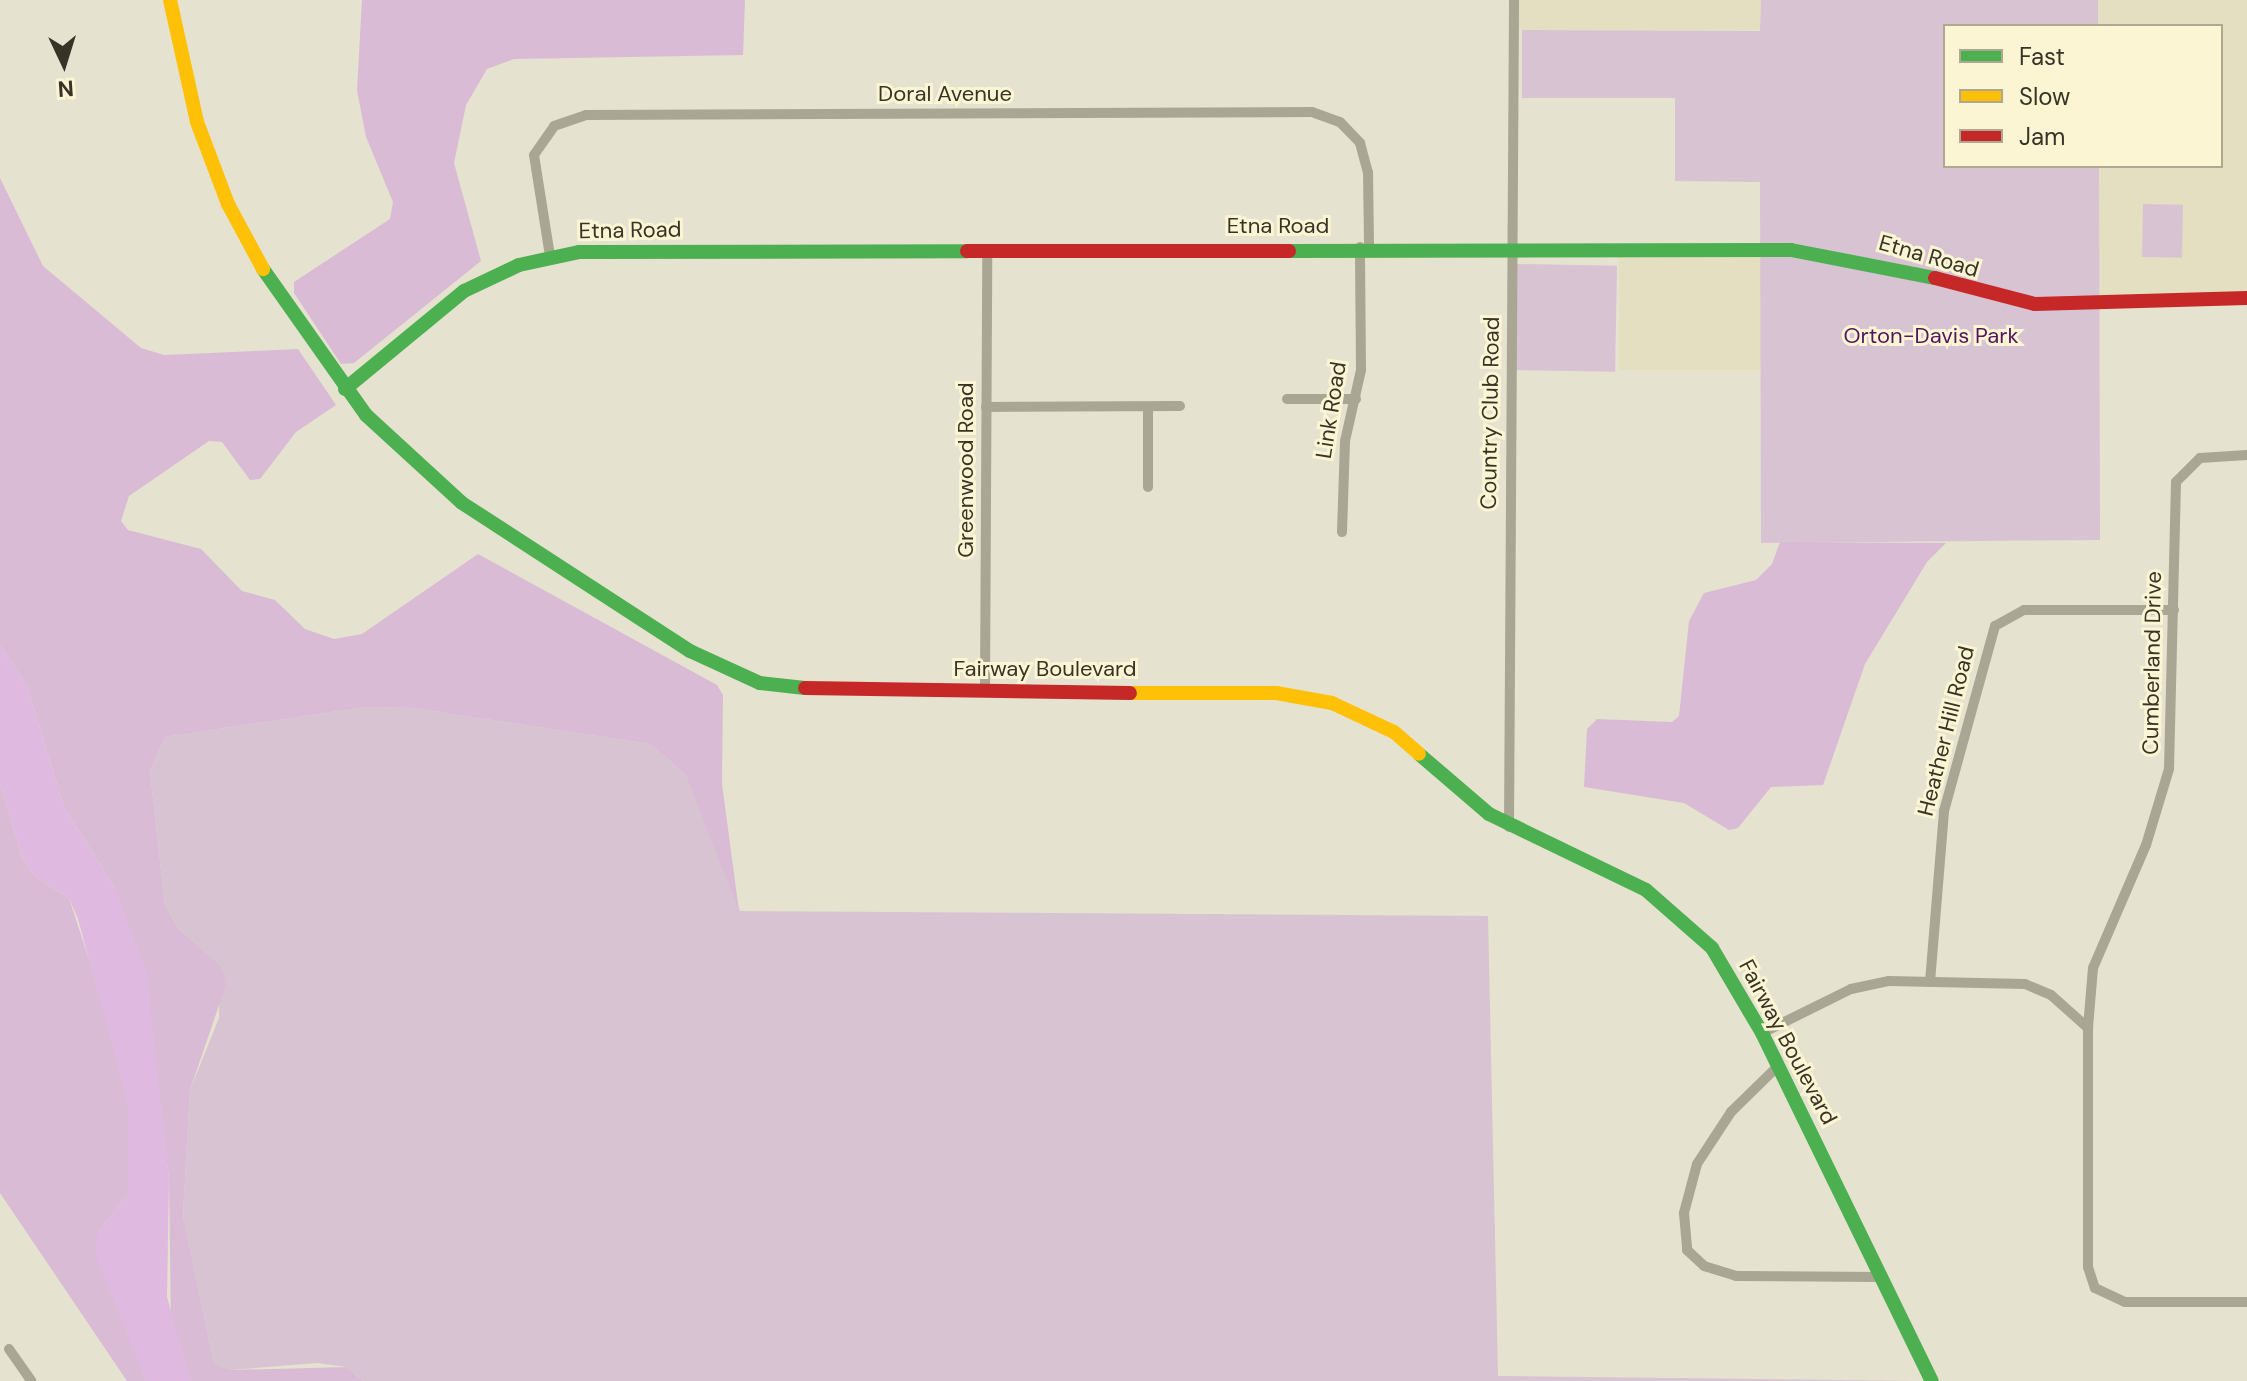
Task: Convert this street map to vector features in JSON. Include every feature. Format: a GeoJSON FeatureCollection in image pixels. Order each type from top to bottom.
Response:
{"type":"FeatureCollection","features":[{"type":"Feature","properties":{"kind":"street","name":"Fairway Boulevard"},"geometry":{"type":"LineString","coordinates":[[170,0],[193,105],[228,204],[284,307],[345,389],[401,450],[462,503],[729,672],[780,687],[830,693],[1220,690],[1332,703],[1404,739],[1509,827],[1628,879],[1671,906],[1712,948],[1762,1033],[1932,1381]]}},
{"type":"Feature","properties":{"kind":"street","name":"Country Club Road"},"geometry":{"type":"LineString","coordinates":[[1509,827],[1514,0]]}},
{"type":"Feature","properties":{"kind":"street","name":"Doral Avenue"},"geometry":{"type":"LineString","coordinates":[[550,256],[534,155],[554,126],[586,115],[1312,112],[1340,122],[1360,143],[1368,172],[1364,247]]}},
{"type":"Feature","properties":{"kind":"street","name":"Etna Road"},"geometry":{"type":"LineString","coordinates":[[345,389],[464,291],[550,256],[1364,247],[1810,252],[2035,304],[2247,298]]}},
{"type":"Feature","properties":{"kind":"street","name":"Link Road"},"geometry":{"type":"LineString","coordinates":[[1342,532],[1341,474],[1356,399],[1364,247]]}},
{"type":"Feature","properties":{"kind":"street","name":"Greenwood Road"},"geometry":{"type":"LineString","coordinates":[[985,691],[987,249]]}},
{"type":"Feature","properties":{"kind":"street"},"geometry":{"type":"LineString","coordinates":[[1287,399],[1356,399]]}},
{"type":"Feature","properties":{"kind":"street"},"geometry":{"type":"LineString","coordinates":[[986,407],[1180,406]]}},
{"type":"Feature","properties":{"kind":"street"},"geometry":{"type":"LineString","coordinates":[[1148,407],[1148,487]]}},
{"type":"Feature","properties":{"kind":"street","name":"Cumberland Drive"},"geometry":{"type":"LineString","coordinates":[[2247,455],[2200,458],[2179,474],[2169,769],[2146,845],[2093,968],[2088,1028],[2088,1267],[2100,1294],[2125,1302],[2247,1302]]}},
{"type":"Feature","properties":{"kind":"street","name":"Heather Hill Road"},"geometry":{"type":"LineString","coordinates":[[1930,982],[1944,811],[1995,626],[2024,610],[2174,610]]}},
{"type":"Feature","properties":{"kind":"street"},"geometry":{"type":"LineString","coordinates":[[1762,1033],[1851,989],[1930,982],[2038,987],[2088,1028]]}},
{"type":"Feature","properties":{"kind":"street"},"geometry":{"type":"LineString","coordinates":[[1778,1066],[1731,1112],[1697,1164],[1684,1213],[1687,1250],[1704,1266],[1736,1276],[1881,1277]]}},
{"type":"Feature","properties":{"kind":"street"},"geometry":{"type":"LineString","coordinates":[[9,1349],[31,1381]]}},
{"type":"Feature","properties":{"kind":"shaded area"},"geometry":{"type":"Polygon","coordinates":[[[362,0],[745,0],[743,55],[514,59],[487,69],[466,105],[454,163],[481,261],[354,363],[341,364],[294,293],[294,282],[390,219],[393,202],[366,137],[357,90],[362,0]]]}},
{"type":"Feature","properties":{"kind":"shaded area"},"geometry":{"type":"Polygon","coordinates":[[[1512,0],[1761,0],[1761,30],[1512,30],[1512,0]]]}},
{"type":"Feature","properties":{"kind":"shaded area"},"geometry":{"type":"Polygon","coordinates":[[[2098,0],[2247,0],[2247,293],[2100,300],[2099,168],[2223,168],[2223,24],[2098,24],[2098,0]]]}},
{"type":"Feature","properties":{"kind":"shaded area"},"geometry":{"type":"Polygon","coordinates":[[[0,178],[43,266],[141,348],[164,355],[298,349],[336,405],[296,432],[260,479],[250,480],[222,442],[209,441],[129,496],[121,521],[128,530],[201,549],[242,591],[275,600],[305,629],[334,639],[362,634],[478,554],[717,685],[723,695],[722,784],[739,911],[685,774],[650,744],[413,708],[365,707],[165,737],[150,771],[165,905],[178,928],[220,965],[227,982],[190,1090],[183,1216],[214,1363],[230,1370],[347,1367],[363,1381],[191,1381],[171,1328],[169,1179],[159,1094],[115,888],[64,807],[27,686],[0,645],[0,178]]]}},
{"type":"Feature","properties":{"kind":"shaded area"},"geometry":{"type":"Polygon","coordinates":[[[1619,248],[1761,248],[1761,370],[1619,370],[1619,248]]]}},
{"type":"Feature","properties":{"kind":"shaded area"},"geometry":{"type":"Polygon","coordinates":[[[1780,542],[1946,543],[1927,562],[1865,664],[1823,785],[1771,787],[1738,828],[1729,830],[1684,803],[1584,787],[1587,729],[1597,719],[1672,722],[1679,716],[1689,621],[1704,593],[1756,580],[1772,564],[1780,542]]]}},
{"type":"Feature","properties":{"kind":"shaded area"},"geometry":{"type":"Polygon","coordinates":[[[0,645],[27,686],[64,807],[115,888],[147,973],[169,1179],[167,1297],[191,1381],[146,1381],[95,1254],[98,1233],[128,1194],[128,1104],[78,919],[69,898],[34,876],[22,857],[0,784],[0,645]]]}},
{"type":"Feature","properties":{"kind":"shaded area"},"geometry":{"type":"Polygon","coordinates":[[[0,784],[22,857],[34,876],[69,898],[116,1042],[128,1104],[128,1194],[98,1233],[146,1381],[127,1381],[0,1193],[0,784]]]}},
{"type":"Feature","properties":{"kind":"green space","name":"Orton-Davis Park"},"geometry":{"type":"Polygon","coordinates":[[[1761,0],[2098,0],[2098,24],[1943,24],[1943,168],[2099,168],[2100,540],[1761,543],[1760,182],[1675,181],[1675,98],[1522,98],[1522,30],[1760,31],[1761,0]]]}},
{"type":"Feature","properties":{"kind":"green space"},"geometry":{"type":"Polygon","coordinates":[[[2143,204],[2183,205],[2182,258],[2142,257],[2143,204]]]}},
{"type":"Feature","properties":{"kind":"green space"},"geometry":{"type":"Polygon","coordinates":[[[1517,264],[1617,266],[1615,372],[1515,370],[1517,264]]]}},
{"type":"Feature","properties":{"kind":"green space"},"geometry":{"type":"Polygon","coordinates":[[[365,707],[413,708],[650,744],[685,774],[740,911],[1488,916],[1498,1376],[1922,1381],[363,1381],[347,1367],[317,1363],[230,1370],[214,1363],[183,1216],[190,1090],[219,1018],[220,965],[178,928],[165,905],[150,771],[165,737],[365,707]]]}},
{"type":"Feature","properties":{"kind":"traffic: fast"},"geometry":{"type":"LineString","coordinates":[[1289,251],[1791,250],[1935,278]]}},
{"type":"Feature","properties":{"kind":"traffic: fast"},"geometry":{"type":"LineString","coordinates":[[345,389],[464,291],[519,265],[579,252],[967,251]]}},
{"type":"Feature","properties":{"kind":"traffic: fast"},"geometry":{"type":"LineString","coordinates":[[263,269],[366,415],[462,503],[690,651],[760,683],[805,688]]}},
{"type":"Feature","properties":{"kind":"traffic: fast"},"geometry":{"type":"LineString","coordinates":[[1419,754],[1489,814],[1646,890],[1712,948],[1762,1033],[1932,1381]]}},
{"type":"Feature","properties":{"kind":"traffic: slow"},"geometry":{"type":"LineString","coordinates":[[170,0],[197,122],[228,204],[263,269]]}},
{"type":"Feature","properties":{"kind":"traffic: slow"},"geometry":{"type":"LineString","coordinates":[[1130,693],[1276,693],[1332,703],[1394,732],[1419,754]]}},
{"type":"Feature","properties":{"kind":"traffic: jam"},"geometry":{"type":"LineString","coordinates":[[967,251],[1289,251]]}},
{"type":"Feature","properties":{"kind":"traffic: jam"},"geometry":{"type":"LineString","coordinates":[[1935,278],[2035,304],[2247,298]]}},
{"type":"Feature","properties":{"kind":"traffic: jam"},"geometry":{"type":"LineString","coordinates":[[805,688],[1130,693]]}}]}
